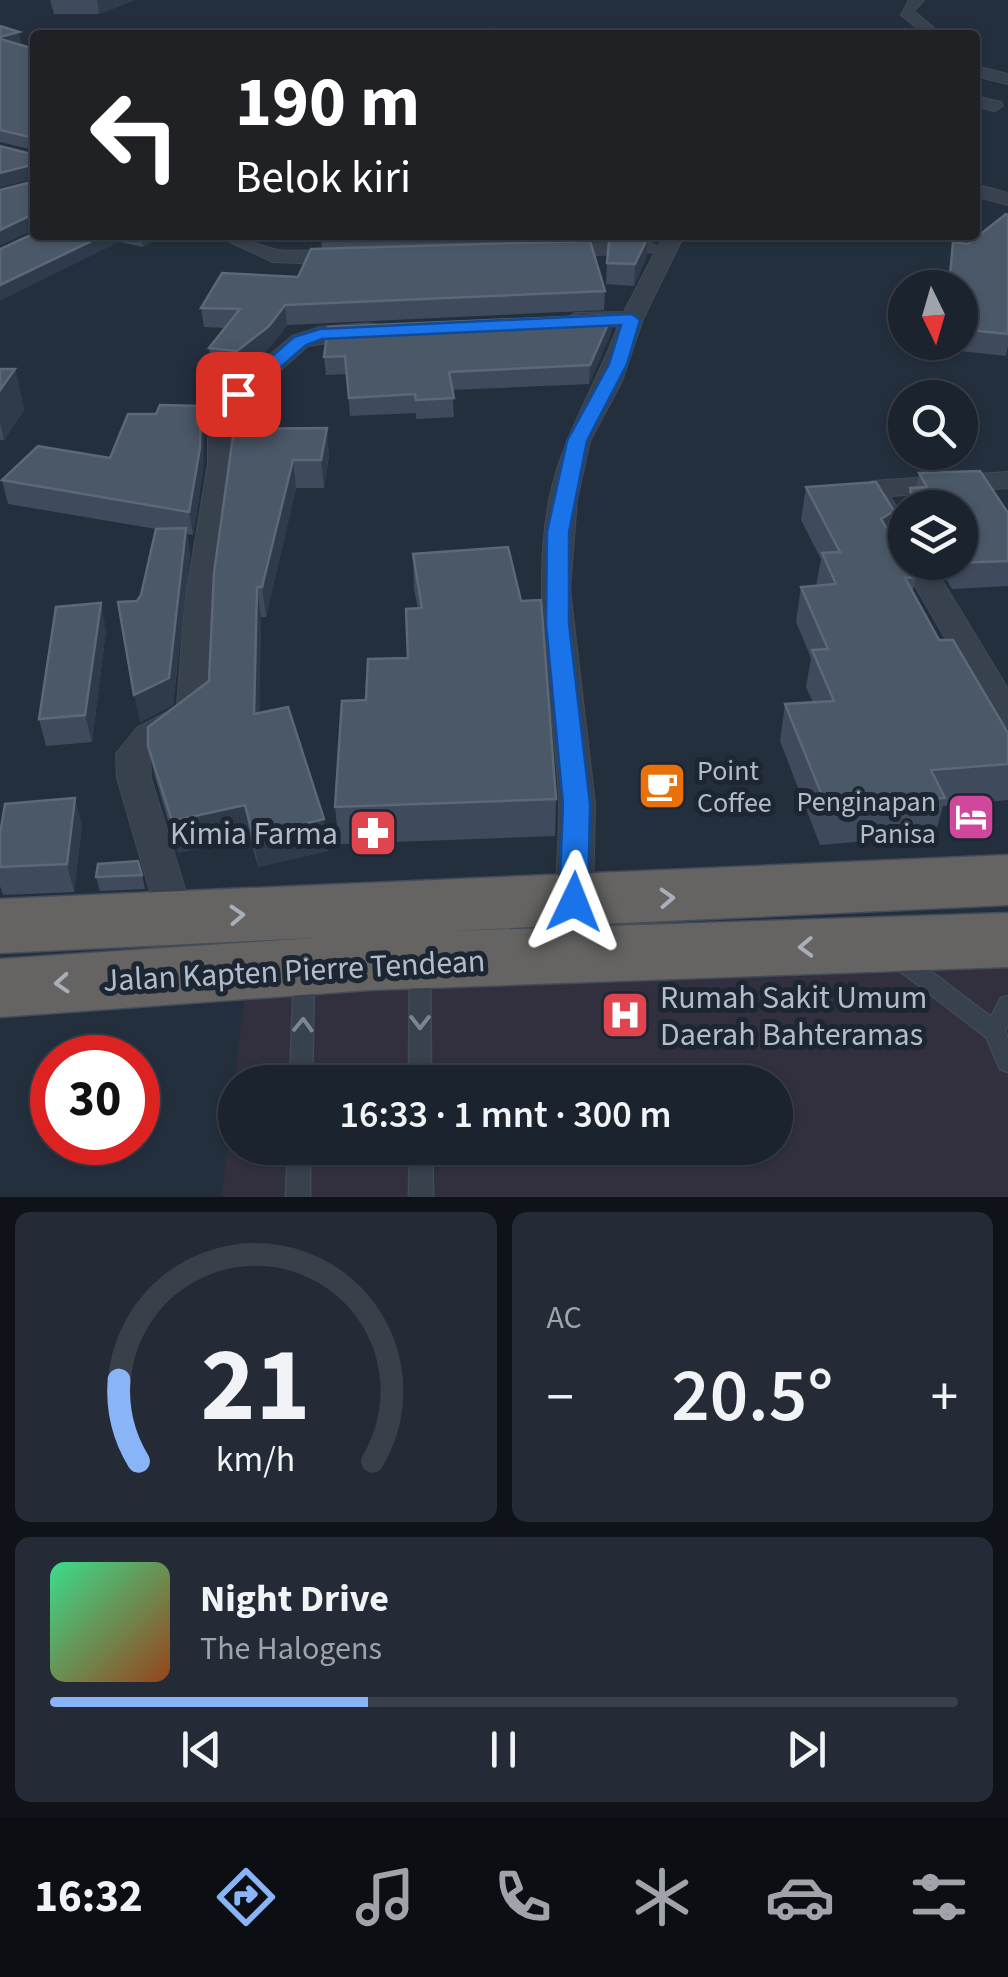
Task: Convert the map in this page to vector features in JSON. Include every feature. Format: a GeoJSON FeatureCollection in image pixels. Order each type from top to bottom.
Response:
{"type":"FeatureCollection","features":[{"type":"Feature","properties":{"kind":"highway","name":"Jalan Kapten Pierre Tendean"},"geometry":{"type":"LineString","coordinates":[[0,926],[175,918],[365,950],[574,902],[1008,880]]}},
{"type":"Feature","properties":{"kind":"highway","name":"Jalan Kapten Pierre Tendean"},"geometry":{"type":"LineString","coordinates":[[0,988],[365,950],[1008,940]]}},
{"type":"Feature","properties":{"kind":"street"},"geometry":{"type":"LineString","coordinates":[[917,0],[906,12],[929,30]]}},
{"type":"Feature","properties":{"kind":"street"},"geometry":{"type":"LineString","coordinates":[[980,72],[1008,79]]}},
{"type":"Feature","properties":{"kind":"street"},"geometry":{"type":"LineString","coordinates":[[980,102],[995,106]]}},
{"type":"Feature","properties":{"kind":"street"},"geometry":{"type":"LineString","coordinates":[[980,191],[1008,199]]}},
{"type":"Feature","properties":{"kind":"street"},"geometry":{"type":"LineString","coordinates":[[253,241],[291,258],[367,258]]}},
{"type":"Feature","properties":{"kind":"street"},"geometry":{"type":"LineString","coordinates":[[523,252],[670,242],[632,320],[618,364],[577,441],[558,532],[557,624],[576,804],[574,902]]}},
{"type":"Feature","properties":{"kind":"street"},"geometry":{"type":"LineString","coordinates":[[552,321],[632,320]]}},
{"type":"Feature","properties":{"kind":"street"},"geometry":{"type":"LineString","coordinates":[[175,918],[134,778],[133,754],[149,736],[193,712],[200,602],[221,464],[221,420],[238,394],[300,341],[320,334],[398,329]]}},
{"type":"Feature","properties":{"kind":"street"},"geometry":{"type":"LineString","coordinates":[[888,516],[872,489],[1008,480]]}},
{"type":"Feature","properties":{"kind":"street"},"geometry":{"type":"LineString","coordinates":[[927,580],[1008,716]]}},
{"type":"Feature","properties":{"kind":"lane"},"geometry":{"type":"LineString","coordinates":[[880,944],[994,1030],[1008,1063]]}},
{"type":"Feature","properties":{"kind":"lane"},"geometry":{"type":"LineString","coordinates":[[309,1065],[365,950]]}},
{"type":"Feature","properties":{"kind":"lane"},"geometry":{"type":"LineString","coordinates":[[365,950],[413,1065]]}},
{"type":"Feature","properties":{"kind":"lane"},"geometry":{"type":"LineString","coordinates":[[994,1030],[1008,1004]]}},
{"type":"Feature","properties":{"kind":"lane"},"geometry":{"type":"LineString","coordinates":[[298,1197],[299,1165]]}},
{"type":"Feature","properties":{"kind":"lane"},"geometry":{"type":"LineString","coordinates":[[421,1165],[421,1197]]}},
{"type":"Feature","properties":{"kind":"shaded area","name":"Rumah Sakit Umum Daerah Bahteramas"},"geometry":{"type":"Polygon","coordinates":[[[1008,925],[1008,1197],[222,1197],[226,1165],[793,1165],[793,1065],[237,1065],[250,947],[1008,925]]]}},
{"type":"Feature","properties":{"kind":"building"},"geometry":{"type":"Polygon","coordinates":[[[0,26],[19,32],[0,37],[0,26]]]}},
{"type":"Feature","properties":{"kind":"building"},"geometry":{"type":"Polygon","coordinates":[[[0,39],[30,48],[30,137],[0,130],[0,39]]]}},
{"type":"Feature","properties":{"kind":"building"},"geometry":{"type":"Polygon","coordinates":[[[0,146],[30,154],[30,165],[0,173],[0,146]]]}},
{"type":"Feature","properties":{"kind":"building"},"geometry":{"type":"Polygon","coordinates":[[[30,182],[30,215],[0,230],[0,190],[30,182]]]}},
{"type":"Feature","properties":{"kind":"building"},"geometry":{"type":"Polygon","coordinates":[[[1008,215],[1008,334],[978,331],[978,270],[951,270],[953,242],[968,244],[980,240],[980,235],[1008,215]]]}},
{"type":"Feature","properties":{"kind":"building"},"geometry":{"type":"Polygon","coordinates":[[[30,235],[30,240],[94,240],[0,285],[0,249],[30,235]]]}},
{"type":"Feature","properties":{"kind":"building"},"geometry":{"type":"Polygon","coordinates":[[[647,240],[635,264],[607,263],[609,241],[647,240]]]}},
{"type":"Feature","properties":{"kind":"building"},"geometry":{"type":"Polygon","coordinates":[[[590,241],[605,291],[285,305],[269,326],[237,351],[209,348],[240,309],[201,308],[222,273],[298,277],[311,249],[590,241]]]}},
{"type":"Feature","properties":{"kind":"building"},"geometry":{"type":"Polygon","coordinates":[[[612,315],[590,365],[449,372],[454,398],[416,400],[415,394],[349,398],[345,356],[324,357],[328,327],[612,315]]]}},
{"type":"Feature","properties":{"kind":"building"},"geometry":{"type":"Polygon","coordinates":[[[0,369],[15,369],[0,390],[0,369]]]}},
{"type":"Feature","properties":{"kind":"building"},"geometry":{"type":"Polygon","coordinates":[[[160,405],[201,406],[200,448],[189,512],[2,480],[38,446],[110,458],[128,414],[156,414],[160,405]]]}},
{"type":"Feature","properties":{"kind":"building"},"geometry":{"type":"Polygon","coordinates":[[[327,428],[321,460],[293,460],[262,587],[257,587],[254,714],[288,707],[324,819],[253,836],[245,805],[172,821],[148,746],[148,727],[209,681],[214,573],[234,429],[327,428]]]}},
{"type":"Feature","properties":{"kind":"building"},"geometry":{"type":"Polygon","coordinates":[[[980,471],[1008,513],[1008,561],[978,562],[978,490],[910,490],[927,487],[919,473],[980,471]]]}},
{"type":"Feature","properties":{"kind":"building"},"geometry":{"type":"Polygon","coordinates":[[[876,482],[888,501],[888,515],[881,519],[888,531],[888,580],[906,580],[939,640],[953,640],[1008,733],[1008,764],[931,770],[945,798],[827,808],[785,704],[834,701],[812,650],[828,649],[801,587],[836,584],[822,553],[840,552],[806,487],[876,482]]]}},
{"type":"Feature","properties":{"kind":"building"},"geometry":{"type":"Polygon","coordinates":[[[186,528],[169,678],[134,695],[118,602],[137,601],[141,595],[156,529],[186,528]]]}},
{"type":"Feature","properties":{"kind":"building"},"geometry":{"type":"Polygon","coordinates":[[[508,547],[521,601],[541,600],[556,799],[335,807],[342,701],[366,700],[368,659],[408,658],[406,609],[422,608],[413,554],[508,547]]]}},
{"type":"Feature","properties":{"kind":"building"},"geometry":{"type":"Polygon","coordinates":[[[101,603],[85,715],[39,719],[56,607],[101,603]]]}},
{"type":"Feature","properties":{"kind":"building"},"geometry":{"type":"Polygon","coordinates":[[[75,798],[67,864],[0,867],[5,804],[75,798]]]}},
{"type":"Feature","properties":{"kind":"building"},"geometry":{"type":"Polygon","coordinates":[[[138,861],[142,875],[96,877],[98,864],[138,861]]]}},
{"type":"Feature","properties":{"kind":"place","name":"Point Coffee"},"geometry":{"type":"Point","coordinates":[662,786]}},
{"type":"Feature","properties":{"kind":"place","name":"Penginapan Panisa"},"geometry":{"type":"Point","coordinates":[971,817]}},
{"type":"Feature","properties":{"kind":"place","name":"Kimia Farma"},"geometry":{"type":"Point","coordinates":[373,833]}},
{"type":"Feature","properties":{"kind":"place","name":"Rumah Sakit Umum Daerah Bahteramas"},"geometry":{"type":"Point","coordinates":[625,1015]}},
{"type":"Feature","properties":{"kind":"route"},"geometry":{"type":"LineString","coordinates":[[238,394],[300,341],[320,334],[632,320],[618,364],[577,441],[558,532],[557,624],[576,804],[574,902]]}}]}
